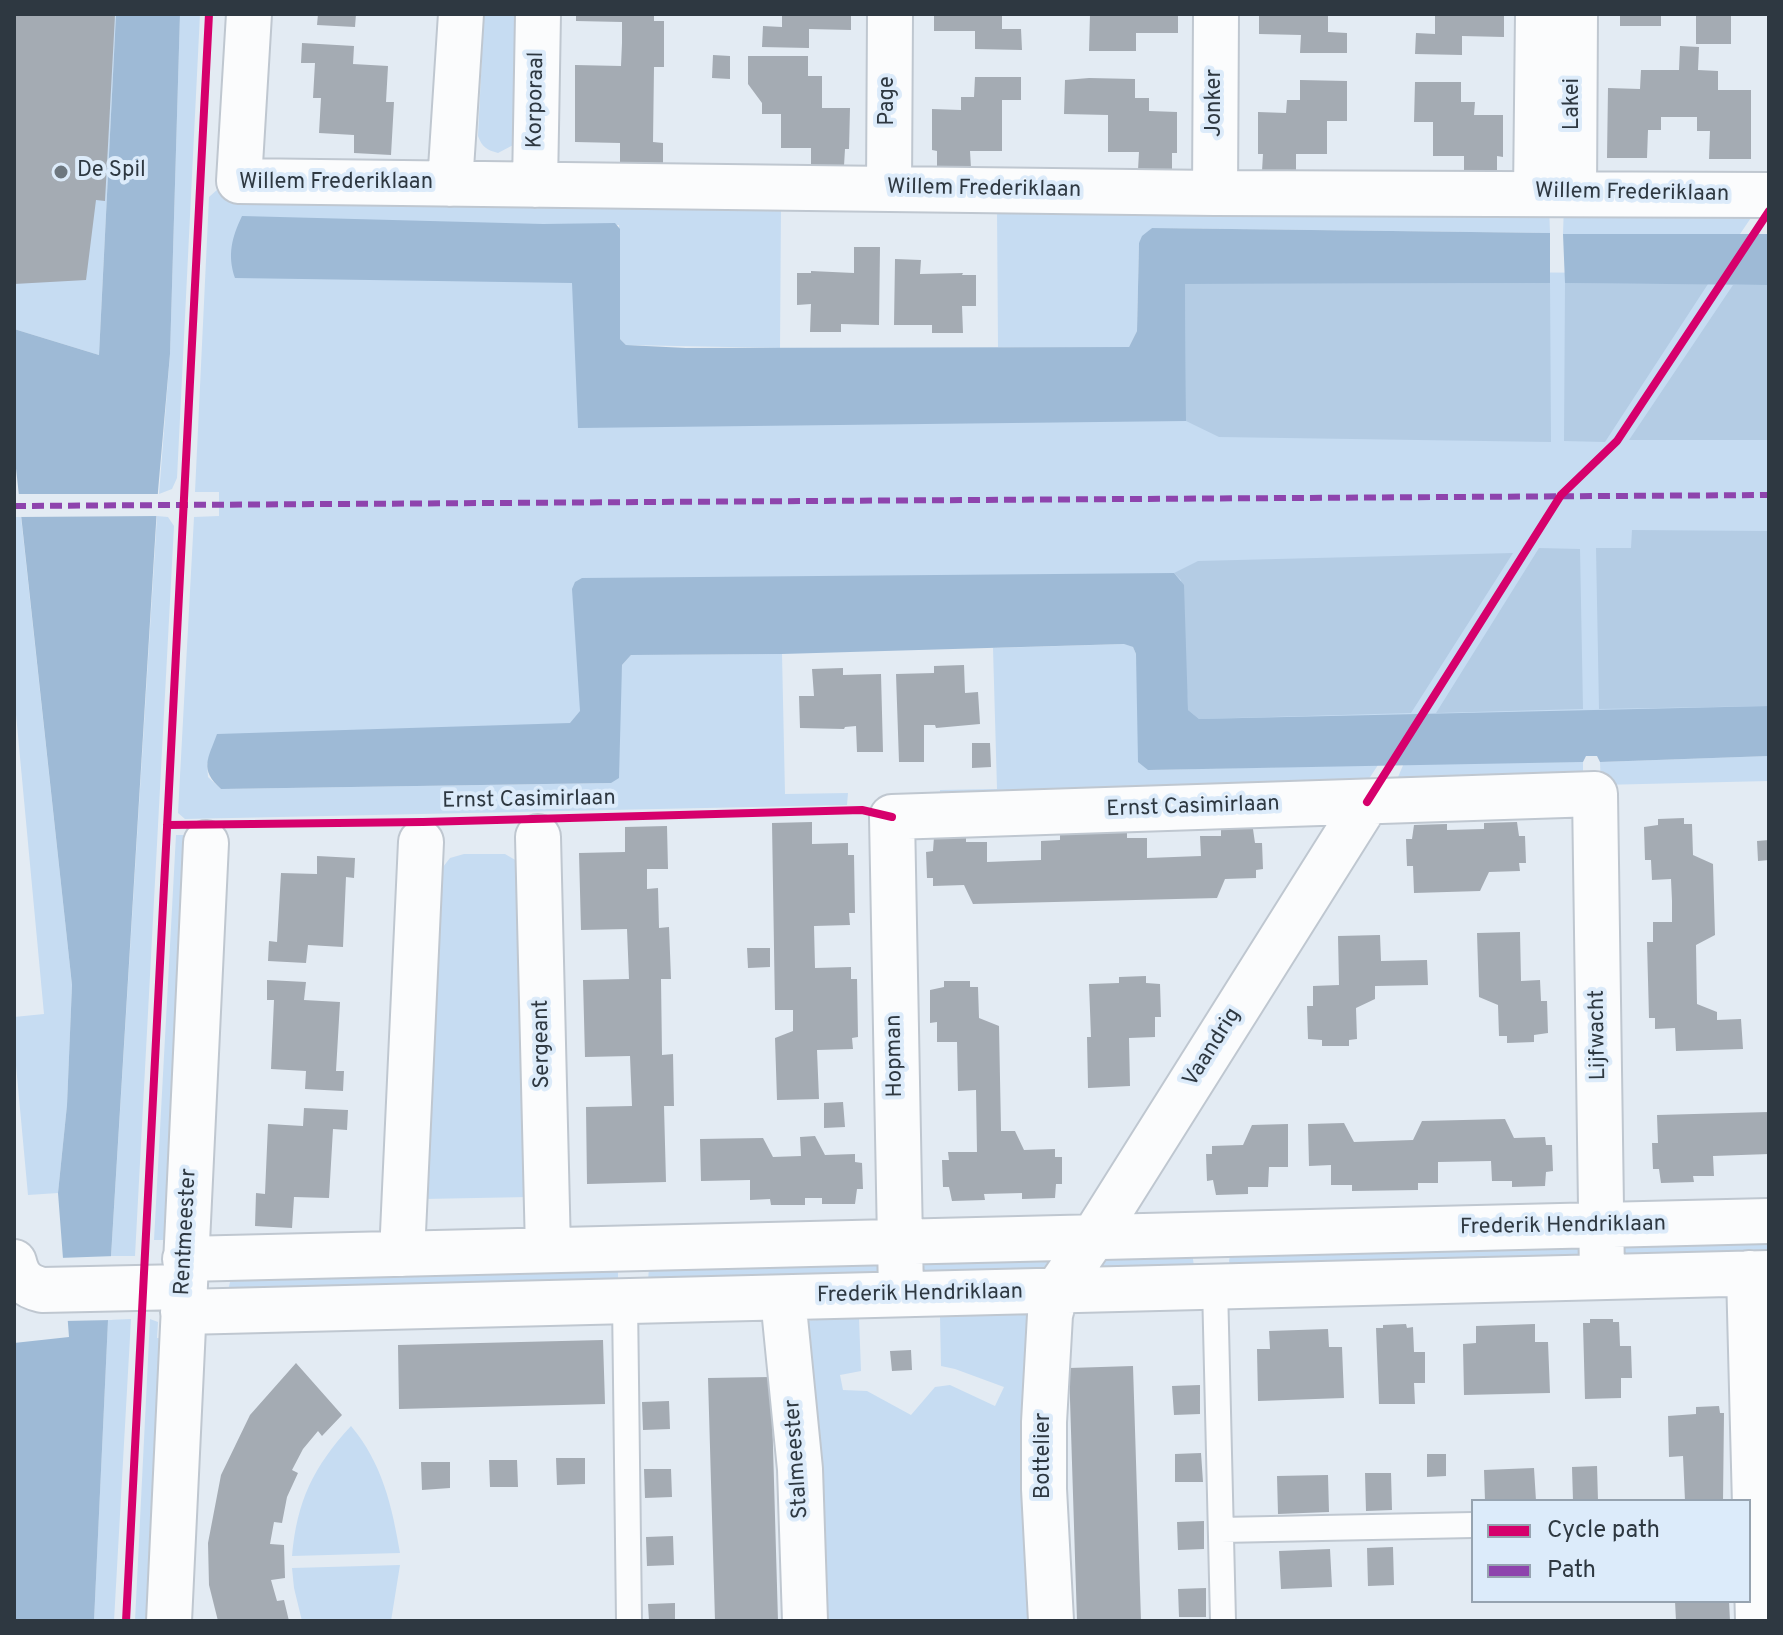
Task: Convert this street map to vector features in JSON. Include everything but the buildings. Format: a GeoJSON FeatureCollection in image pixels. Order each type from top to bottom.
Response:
{"type":"FeatureCollection","features":[{"type":"Feature","properties":{"kind":"street","name":"Willem Frederiklaan"},"geometry":{"type":"LineString","coordinates":[[249,14],[239,181],[1215,193],[1769,195]]}},
{"type":"Feature","properties":{"kind":"street"},"geometry":{"type":"LineString","coordinates":[[450,184],[461,14]]}},
{"type":"Feature","properties":{"kind":"street","name":"Korporaal"},"geometry":{"type":"LineString","coordinates":[[535,185],[538,14]]}},
{"type":"Feature","properties":{"kind":"street","name":"Page"},"geometry":{"type":"LineString","coordinates":[[889,188],[890,14]]}},
{"type":"Feature","properties":{"kind":"street","name":"Jonker"},"geometry":{"type":"LineString","coordinates":[[1215,193],[1216,14]]}},
{"type":"Feature","properties":{"kind":"street","name":"Lakei"},"geometry":{"type":"LineString","coordinates":[[1538,14],[1555,194]]}},
{"type":"Feature","properties":{"kind":"street","name":"Lakei"},"geometry":{"type":"LineString","coordinates":[[1555,194],[1575,14]]}},
{"type":"Feature","properties":{"kind":"street","name":"Ernst Casimirlaan"},"geometry":{"type":"LineString","coordinates":[[892,817],[1595,794]]}},
{"type":"Feature","properties":{"kind":"street","name":"Lijfwacht"},"geometry":{"type":"LineString","coordinates":[[1595,794],[1602,1276]]}},
{"type":"Feature","properties":{"kind":"street","name":"Vaandrig"},"geometry":{"type":"LineString","coordinates":[[1056,1292],[1367,802]]}},
{"type":"Feature","properties":{"kind":"street","name":"Hopman"},"geometry":{"type":"LineString","coordinates":[[892,817],[901,1294]]}},
{"type":"Feature","properties":{"kind":"street","name":"Sergeant"},"geometry":{"type":"LineString","coordinates":[[538,837],[548,1250]]}},
{"type":"Feature","properties":{"kind":"street"},"geometry":{"type":"LineString","coordinates":[[402,1254],[421,842]]}},
{"type":"Feature","properties":{"kind":"street","name":"Rentmeester"},"geometry":{"type":"LineString","coordinates":[[169,1621],[206,843]]}},
{"type":"Feature","properties":{"kind":"street","name":"Frederik Hendriklaan"},"geometry":{"type":"LineString","coordinates":[[184,1286],[402,1254],[1769,1221]]}},
{"type":"Feature","properties":{"kind":"street"},"geometry":{"type":"LineString","coordinates":[[1213,1235],[1215,1286]]}},
{"type":"Feature","properties":{"kind":"street"},"geometry":{"type":"LineString","coordinates":[[624,1248],[625,1301]]}},
{"type":"Feature","properties":{"kind":"street"},"geometry":{"type":"LineString","coordinates":[[14,1262],[20,1278],[27,1285],[42,1290],[184,1286]]}},
{"type":"Feature","properties":{"kind":"street"},"geometry":{"type":"LineString","coordinates":[[1758,1621],[1759,1273]]}},
{"type":"Feature","properties":{"kind":"street","name":"Frederik Hendriklaan"},"geometry":{"type":"LineString","coordinates":[[184,1286],[625,1301],[1759,1273]]}},
{"type":"Feature","properties":{"kind":"street","name":"Bottelier"},"geometry":{"type":"LineString","coordinates":[[1051,1621],[1044,1422],[1050,1315],[1056,1292]]}},
{"type":"Feature","properties":{"kind":"street","name":"Stalmeester"},"geometry":{"type":"LineString","coordinates":[[783,1298],[800,1469],[805,1621]]}},
{"type":"Feature","properties":{"kind":"lane"},"geometry":{"type":"LineString","coordinates":[[1215,1286],[1223,1621]]}},
{"type":"Feature","properties":{"kind":"lane"},"geometry":{"type":"LineString","coordinates":[[625,1301],[629,1621]]}},
{"type":"Feature","properties":{"kind":"lane"},"geometry":{"type":"LineString","coordinates":[[1221,1530],[1471,1525]]}},
{"type":"Feature","properties":{"kind":"shaded area","name":"De Spil"},"geometry":{"type":"Polygon","coordinates":[[[14,14],[116,14],[99,355],[14,329],[14,14]]]}},
{"type":"Feature","properties":{"kind":"shaded area"},"geometry":{"type":"Polygon","coordinates":[[[116,14],[180,14],[170,354],[158,491],[111,1256],[94,1621],[14,1621],[14,1343],[69,1337],[58,1193],[67,1105],[72,985],[14,450],[14,329],[99,355],[116,14]]]}},
{"type":"Feature","properties":{"kind":"shaded area"},"geometry":{"type":"Polygon","coordinates":[[[180,14],[200,14],[177,478],[172,489],[159,494],[170,354],[180,14]]]}},
{"type":"Feature","properties":{"kind":"shaded area"},"geometry":{"type":"Polygon","coordinates":[[[484,14],[520,14],[515,144],[498,153],[485,148],[478,136],[484,14]]]}},
{"type":"Feature","properties":{"kind":"shaded area"},"geometry":{"type":"Polygon","coordinates":[[[218,189],[843,195],[781,207],[780,348],[626,345],[620,339],[619,225],[543,224],[598,274],[602,406],[1172,411],[1177,270],[1769,274],[1769,730],[1181,750],[1180,611],[607,618],[608,756],[207,763],[208,777],[221,789],[611,783],[622,665],[631,655],[782,654],[785,794],[848,793],[847,805],[185,819],[178,813],[194,517],[219,516],[219,492],[195,492],[209,197],[218,189]]]}},
{"type":"Feature","properties":{"kind":"shaded area"},"geometry":{"type":"Polygon","coordinates":[[[1549,203],[1550,233],[1152,228],[1139,243],[1137,331],[1129,347],[998,347],[997,210],[1549,203]]]}},
{"type":"Feature","properties":{"kind":"shaded area"},"geometry":{"type":"Polygon","coordinates":[[[1564,204],[1759,206],[1740,234],[1563,234],[1564,204]]]}},
{"type":"Feature","properties":{"kind":"shaded area"},"geometry":{"type":"Polygon","coordinates":[[[242,216],[615,223],[620,229],[620,339],[626,345],[686,348],[1129,347],[1137,331],[1139,243],[1152,228],[1550,233],[1550,283],[1185,284],[1186,421],[578,428],[572,283],[235,278],[231,262],[232,246],[242,216]]]}},
{"type":"Feature","properties":{"kind":"shaded area"},"geometry":{"type":"Polygon","coordinates":[[[1563,234],[1769,234],[1769,285],[1565,283],[1563,234]]]}},
{"type":"Feature","properties":{"kind":"shaded area"},"geometry":{"type":"Polygon","coordinates":[[[1550,283],[1551,442],[1219,437],[1186,421],[1185,284],[1550,283]]]}},
{"type":"Feature","properties":{"kind":"shaded area"},"geometry":{"type":"Polygon","coordinates":[[[1565,283],[1708,284],[1605,442],[1564,441],[1565,283]]]}},
{"type":"Feature","properties":{"kind":"shaded area"},"geometry":{"type":"Polygon","coordinates":[[[1733,285],[1769,285],[1769,440],[1629,440],[1733,285]]]}},
{"type":"Feature","properties":{"kind":"shaded area"},"geometry":{"type":"Polygon","coordinates":[[[157,516],[168,517],[174,526],[135,1256],[111,1256],[157,516]]]}},
{"type":"Feature","properties":{"kind":"shaded area"},"geometry":{"type":"Polygon","coordinates":[[[14,517],[21,517],[72,985],[67,1105],[58,1193],[28,1195],[14,1017],[44,1014],[14,693],[14,517]]]}},
{"type":"Feature","properties":{"kind":"shaded area"},"geometry":{"type":"Polygon","coordinates":[[[1632,530],[1769,531],[1769,706],[1599,709],[1596,548],[1631,548],[1632,530]]]}},
{"type":"Feature","properties":{"kind":"shaded area"},"geometry":{"type":"Polygon","coordinates":[[[1539,548],[1580,549],[1583,709],[1436,713],[1539,548]]]}},
{"type":"Feature","properties":{"kind":"shaded area"},"geometry":{"type":"Polygon","coordinates":[[[1513,553],[1411,713],[1199,719],[1188,710],[1181,580],[1174,573],[1198,561],[1513,553]]]}},
{"type":"Feature","properties":{"kind":"shaded area"},"geometry":{"type":"Polygon","coordinates":[[[1174,573],[1184,585],[1188,710],[1199,719],[1769,706],[1769,756],[1600,762],[1597,756],[1586,756],[1583,762],[1148,770],[1138,762],[1136,654],[1133,647],[1124,644],[631,655],[622,665],[619,778],[611,783],[221,789],[208,769],[207,763],[217,734],[570,723],[580,711],[572,589],[575,582],[582,578],[1174,573]]]}},
{"type":"Feature","properties":{"kind":"shaded area"},"geometry":{"type":"Polygon","coordinates":[[[1125,644],[1133,647],[1136,654],[1148,770],[1378,765],[1361,791],[940,802],[940,790],[997,789],[993,648],[1125,644]]]}},
{"type":"Feature","properties":{"kind":"shaded area"},"geometry":{"type":"Polygon","coordinates":[[[1769,756],[1769,781],[1601,785],[1600,762],[1769,756]]]}},
{"type":"Feature","properties":{"kind":"shaded area"},"geometry":{"type":"Polygon","coordinates":[[[1583,762],[1583,787],[1397,792],[1398,777],[1404,763],[1583,762]]]}},
{"type":"Feature","properties":{"kind":"shaded area"},"geometry":{"type":"Polygon","coordinates":[[[176,835],[189,835],[170,1240],[154,1240],[176,835]]]}},
{"type":"Feature","properties":{"kind":"shaded area"},"geometry":{"type":"Polygon","coordinates":[[[464,854],[505,854],[517,861],[529,1197],[423,1199],[439,872],[450,858],[464,854]]]}},
{"type":"Feature","properties":{"kind":"shaded area"},"geometry":{"type":"Polygon","coordinates":[[[1769,1230],[1769,1263],[1623,1259],[1620,1245],[1769,1230]]]}},
{"type":"Feature","properties":{"kind":"shaded area"},"geometry":{"type":"Polygon","coordinates":[[[1578,1238],[1583,1259],[1231,1267],[1229,1261],[1230,1255],[1578,1238]]]}},
{"type":"Feature","properties":{"kind":"shaded area"},"geometry":{"type":"Polygon","coordinates":[[[1076,1248],[1055,1280],[921,1277],[920,1260],[1076,1248]]]}},
{"type":"Feature","properties":{"kind":"shaded area"},"geometry":{"type":"Polygon","coordinates":[[[1100,1248],[1192,1252],[1194,1266],[1078,1280],[1100,1248]]]}},
{"type":"Feature","properties":{"kind":"shaded area"},"geometry":{"type":"Polygon","coordinates":[[[877,1254],[887,1278],[648,1280],[649,1268],[877,1254]]]}},
{"type":"Feature","properties":{"kind":"shaded area"},"geometry":{"type":"Polygon","coordinates":[[[618,1269],[618,1282],[228,1291],[232,1273],[618,1269]]]}},
{"type":"Feature","properties":{"kind":"shaded area"},"geometry":{"type":"Polygon","coordinates":[[[1040,1313],[1041,1621],[813,1621],[796,1321],[859,1318],[861,1371],[840,1375],[843,1390],[867,1391],[911,1415],[935,1387],[950,1385],[995,1406],[1004,1387],[941,1366],[940,1317],[1040,1313]]]}},
{"type":"Feature","properties":{"kind":"shaded area"},"geometry":{"type":"Polygon","coordinates":[[[131,1319],[114,1621],[94,1621],[108,1320],[131,1319]]]}},
{"type":"Feature","properties":{"kind":"shaded area"},"geometry":{"type":"Polygon","coordinates":[[[150,1319],[158,1322],[157,1338],[167,1339],[153,1621],[135,1621],[150,1319]]]}},
{"type":"Feature","properties":{"kind":"shaded area"},"geometry":{"type":"Polygon","coordinates":[[[351,1426],[371,1455],[384,1485],[400,1553],[292,1556],[298,1518],[309,1486],[326,1456],[351,1426]]]}},
{"type":"Feature","properties":{"kind":"shaded area"},"geometry":{"type":"Polygon","coordinates":[[[400,1565],[391,1621],[302,1621],[292,1568],[400,1565]]]}},
{"type":"Feature","properties":{"kind":"pier"},"geometry":{"type":"Polygon","coordinates":[[[14,494],[160,494],[160,516],[17,517],[14,494]]]}},
{"type":"Feature","properties":{"kind":"pier"},"geometry":{"type":"Polygon","coordinates":[[[115,1256],[112,1320],[64,1321],[59,1258],[115,1256]]]}},
{"type":"Feature","properties":{"kind":"marked path"},"geometry":{"type":"LineString","coordinates":[[14,506],[1769,495]]}},
{"type":"Feature","properties":{"kind":"cycle path"},"geometry":{"type":"LineString","coordinates":[[126,1621],[209,14]]}},
{"type":"Feature","properties":{"kind":"cycle path"},"geometry":{"type":"LineString","coordinates":[[1367,802],[1561,495],[1617,441],[1769,211]]}},
{"type":"Feature","properties":{"kind":"cycle path"},"geometry":{"type":"LineString","coordinates":[[167,825],[423,822],[862,810],[892,817]]}},
{"type":"Feature","properties":{"kind":"place","name":"De Spil"},"geometry":{"type":"Point","coordinates":[61,172]}}]}
